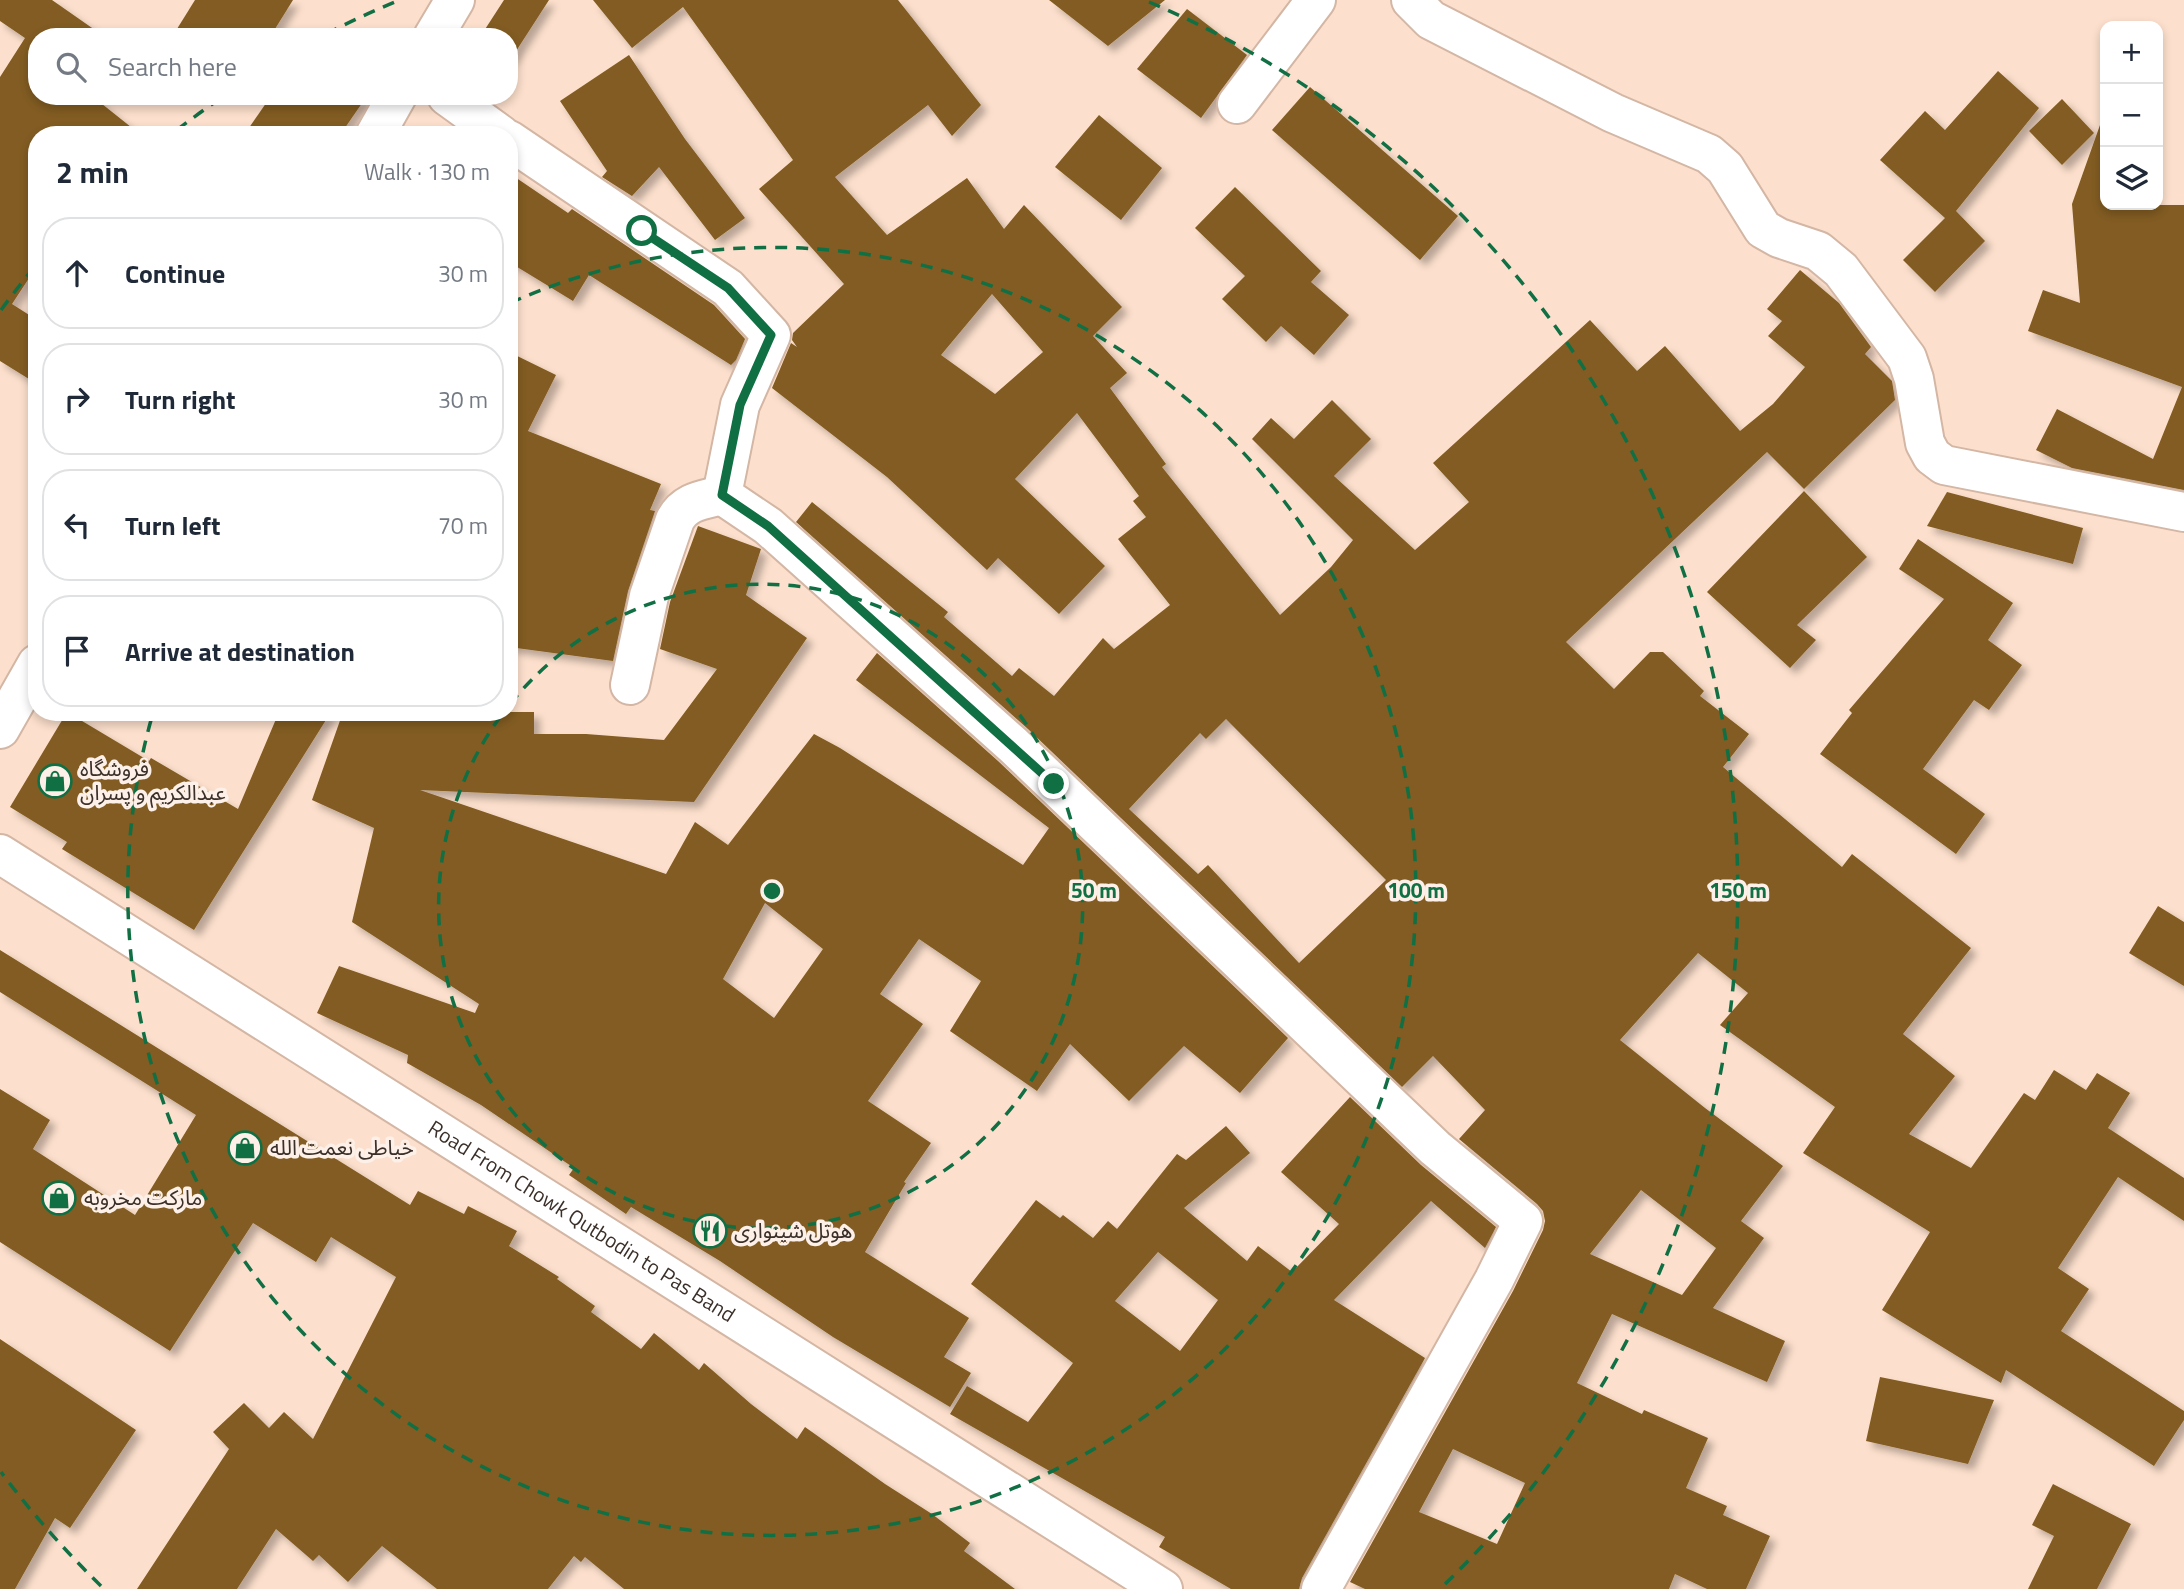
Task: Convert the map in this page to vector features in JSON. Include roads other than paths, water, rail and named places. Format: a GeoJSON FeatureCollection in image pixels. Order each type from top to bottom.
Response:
{"type":"FeatureCollection","features":[{"type":"Feature","properties":{"kind":"street"},"geometry":{"type":"LineString","coordinates":[[438,28],[455,0]]}},
{"type":"Feature","properties":{"kind":"street"},"geometry":{"type":"LineString","coordinates":[[1237,104],[1316,0]]}},
{"type":"Feature","properties":{"kind":"street"},"geometry":{"type":"LineString","coordinates":[[1411,0],[1431,20],[1614,113],[1709,154],[1724,167],[1763,229],[1818,251],[1841,270],[1907,358],[1914,379],[1925,443],[1932,456],[1944,466],[2184,512]]}},
{"type":"Feature","properties":{"kind":"street"},"geometry":{"type":"LineString","coordinates":[[380,126],[392,105]]}},
{"type":"Feature","properties":{"kind":"street"},"geometry":{"type":"LineString","coordinates":[[459,105],[489,126]]}},
{"type":"Feature","properties":{"kind":"street"},"geometry":{"type":"LineString","coordinates":[[518,146],[728,288],[771,335],[740,405],[722,495]]}},
{"type":"Feature","properties":{"kind":"street"},"geometry":{"type":"LineString","coordinates":[[630,685],[649,596],[675,520],[688,504],[722,495],[768,526],[1013,746],[1435,1148],[1523,1221],[1494,1280],[1321,1589]]}},
{"type":"Feature","properties":{"kind":"street"},"geometry":{"type":"LineString","coordinates":[[0,729],[28,680]]}},
{"type":"Feature","properties":{"kind":"street","name":"Road From Chowk Qutbodin to Pas Band"},"geometry":{"type":"LineString","coordinates":[[0,854],[1163,1589]]}},
{"type":"Feature","properties":{"kind":"place","name":"فروشگاه عبدالکریم و پسران"},"geometry":{"type":"Point","coordinates":[55,781]}},
{"type":"Feature","properties":{"kind":"place","name":"خیاطی نعمت الله"},"geometry":{"type":"Point","coordinates":[245,1148]}},
{"type":"Feature","properties":{"kind":"place","name":"مارکت مخروبه"},"geometry":{"type":"Point","coordinates":[59,1198]}},
{"type":"Feature","properties":{"kind":"place","name":"هوتل شینواری"},"geometry":{"type":"Point","coordinates":[710,1231]}}]}
